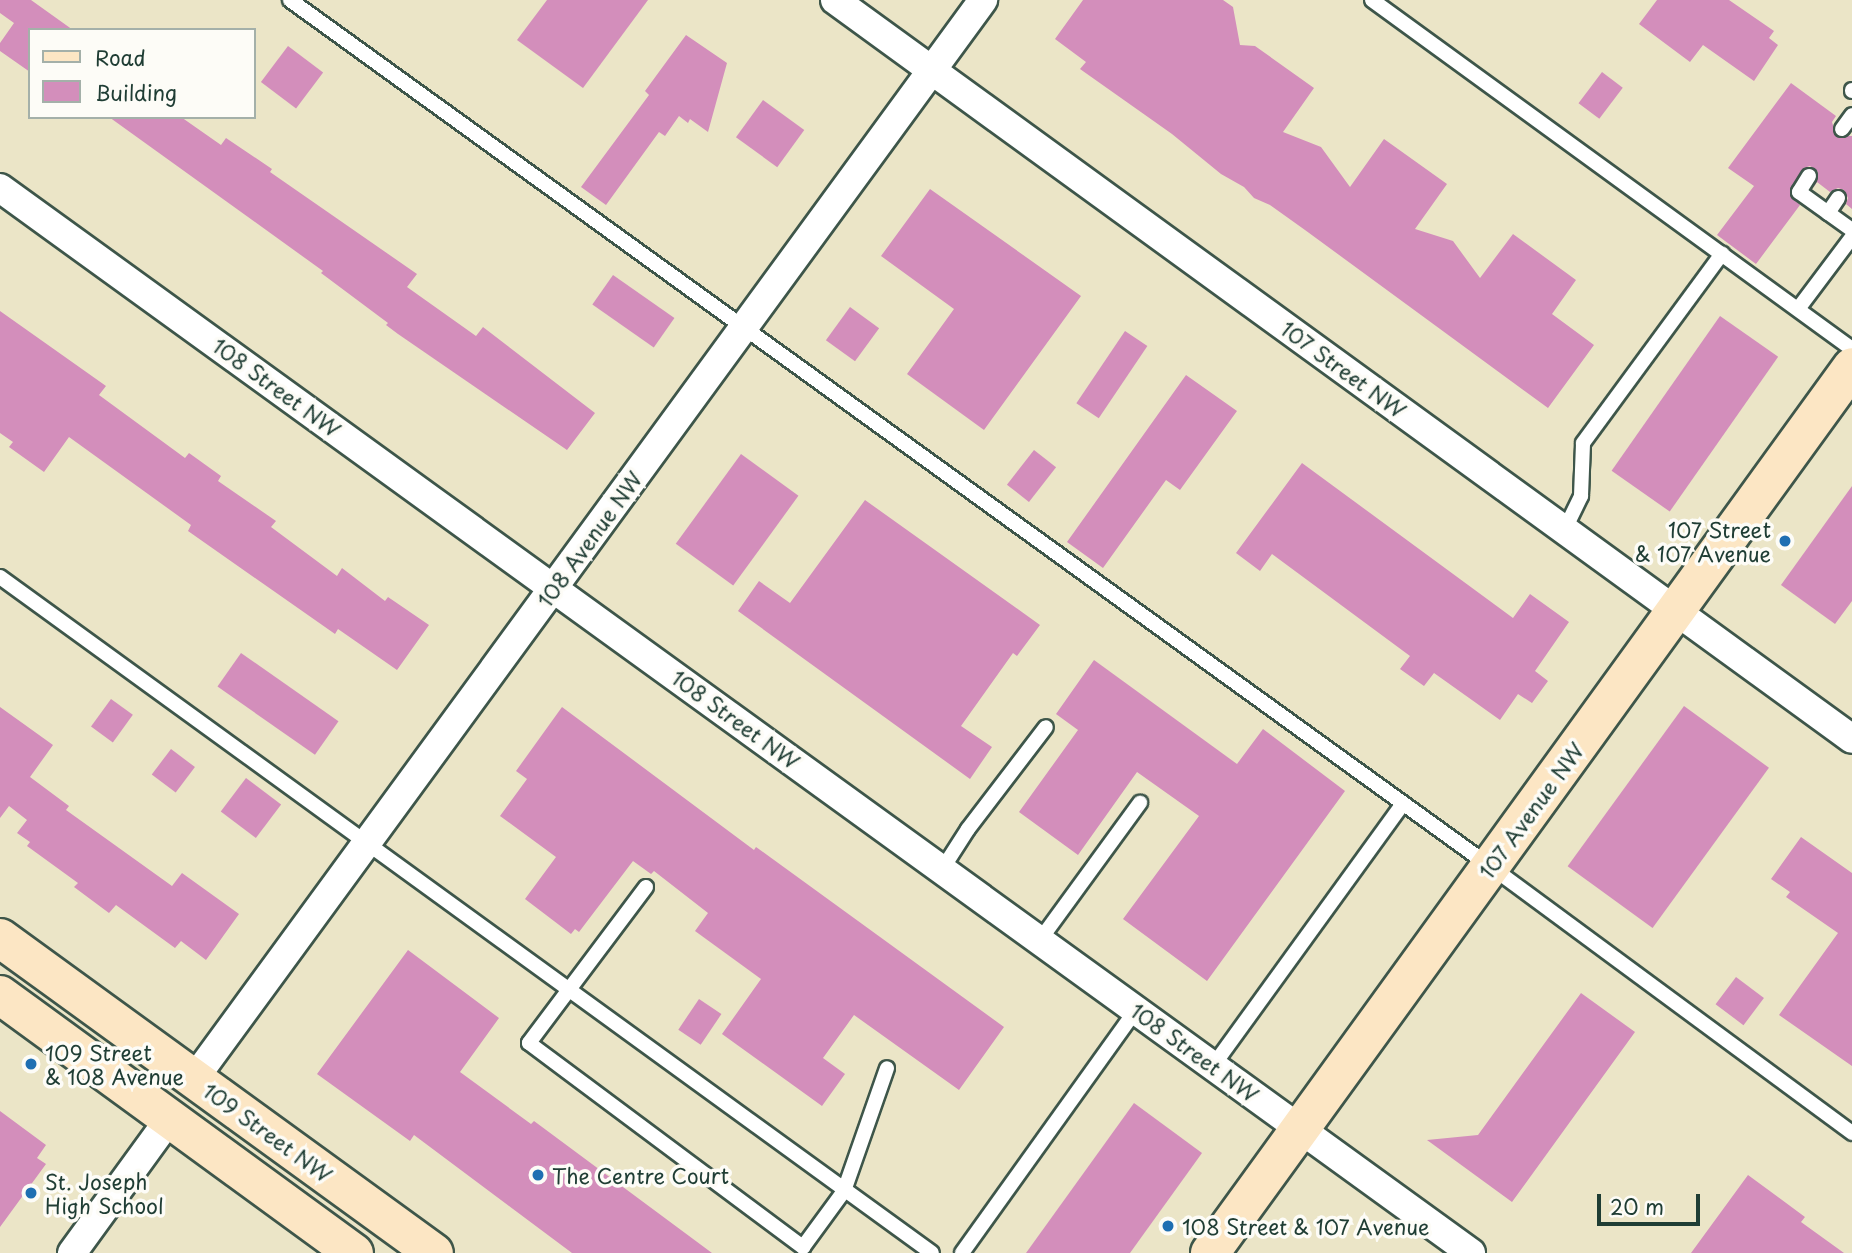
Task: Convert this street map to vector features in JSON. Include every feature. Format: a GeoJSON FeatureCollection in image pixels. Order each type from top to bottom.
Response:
{"type":"FeatureCollection","features":[{"type":"Feature","properties":{"kind":"main road","name":"107 Avenue NW"},"geometry":{"type":"LineString","coordinates":[[1210,1253],[1852,367]]}},
{"type":"Feature","properties":{"kind":"main road","name":"109 Street NW"},"geometry":{"type":"LineString","coordinates":[[0,938],[434,1253]]}},
{"type":"Feature","properties":{"kind":"main road"},"geometry":{"type":"LineString","coordinates":[[0,995],[354,1253]]}},
{"type":"Feature","properties":{"kind":"street","name":"107 Street NW"},"geometry":{"type":"LineString","coordinates":[[835,0],[1677,609],[1852,739]]}},
{"type":"Feature","properties":{"kind":"street","name":"108 Avenue NW"},"geometry":{"type":"LineString","coordinates":[[194,1079],[983,0]]}},
{"type":"Feature","properties":{"kind":"street","name":"108 Street NW"},"geometry":{"type":"LineString","coordinates":[[0,188],[943,868],[1471,1253]]}},
{"type":"Feature","properties":{"kind":"street"},"geometry":{"type":"LineString","coordinates":[[72,1253],[170,1118]]}},
{"type":"Feature","properties":{"kind":"lane"},"geometry":{"type":"LineString","coordinates":[[290,0],[1490,866],[1852,1133]]}},
{"type":"Feature","properties":{"kind":"lane"},"geometry":{"type":"LineString","coordinates":[[1372,0],[1852,349]]}},
{"type":"Feature","properties":{"kind":"lane"},"geometry":{"type":"LineString","coordinates":[[1842,129],[1852,115]]}},
{"type":"Feature","properties":{"kind":"lane"},"geometry":{"type":"LineString","coordinates":[[1809,176],[1799,192],[1852,230]]}},
{"type":"Feature","properties":{"kind":"lane"},"geometry":{"type":"LineString","coordinates":[[1828,213],[1838,198]]}},
{"type":"Feature","properties":{"kind":"lane"},"geometry":{"type":"LineString","coordinates":[[1798,309],[1852,237]]}},
{"type":"Feature","properties":{"kind":"lane"},"geometry":{"type":"LineString","coordinates":[[1565,529],[1581,496],[1583,443],[1722,254]]}},
{"type":"Feature","properties":{"kind":"lane"},"geometry":{"type":"LineString","coordinates":[[0,577],[932,1253]]}},
{"type":"Feature","properties":{"kind":"lane"},"geometry":{"type":"LineString","coordinates":[[943,868],[968,829],[1046,727]]}},
{"type":"Feature","properties":{"kind":"lane"},"geometry":{"type":"LineString","coordinates":[[1040,940],[1140,803]]}},
{"type":"Feature","properties":{"kind":"lane"},"geometry":{"type":"LineString","coordinates":[[1213,1066],[1403,804]]}},
{"type":"Feature","properties":{"kind":"lane"},"geometry":{"type":"LineString","coordinates":[[646,887],[529,1044],[803,1247],[844,1191],[887,1068]]}},
{"type":"Feature","properties":{"kind":"lane"},"geometry":{"type":"LineString","coordinates":[[962,1253],[1136,1010]]}},
{"type":"Feature","properties":{"kind":"building"},"geometry":{"type":"Polygon","coordinates":[[[0,0],[31,0],[70,28],[28,28],[28,71],[0,51],[0,43],[14,23],[0,13],[0,0]]]}},
{"type":"Feature","properties":{"kind":"building"},"geometry":{"type":"Polygon","coordinates":[[[547,0],[648,0],[583,88],[517,40],[547,0]]]}},
{"type":"Feature","properties":{"kind":"building"},"geometry":{"type":"Polygon","coordinates":[[[1083,0],[1223,0],[1233,7],[1240,45],[1255,46],[1314,88],[1283,132],[1321,147],[1350,187],[1384,139],[1447,184],[1415,229],[1453,241],[1480,278],[1513,234],[1576,280],[1552,314],[1594,345],[1548,408],[1270,205],[1254,198],[1244,187],[1221,174],[1172,134],[1080,69],[1086,62],[1055,39],[1083,0]]]}},
{"type":"Feature","properties":{"kind":"building"},"geometry":{"type":"Polygon","coordinates":[[[1657,0],[1729,0],[1774,31],[1769,38],[1778,45],[1754,81],[1703,45],[1690,62],[1639,24],[1657,0]]]}},
{"type":"Feature","properties":{"kind":"building"},"geometry":{"type":"Polygon","coordinates":[[[686,35],[727,63],[708,132],[690,119],[688,123],[679,116],[665,136],[659,132],[606,205],[581,187],[649,95],[645,91],[686,35]]]}},
{"type":"Feature","properties":{"kind":"building"},"geometry":{"type":"Polygon","coordinates":[[[288,46],[323,72],[296,108],[261,82],[288,46]]]}},
{"type":"Feature","properties":{"kind":"building"},"geometry":{"type":"Polygon","coordinates":[[[1602,72],[1623,88],[1599,119],[1579,103],[1602,72]]]}},
{"type":"Feature","properties":{"kind":"building"},"geometry":{"type":"Polygon","coordinates":[[[1791,83],[1836,116],[1832,122],[1836,136],[1852,136],[1852,209],[1846,204],[1848,198],[1844,190],[1838,188],[1830,192],[1817,182],[1814,187],[1818,172],[1810,166],[1804,168],[1790,191],[1791,197],[1800,205],[1756,264],[1717,235],[1754,186],[1728,168],[1791,83]]]}},
{"type":"Feature","properties":{"kind":"building"},"geometry":{"type":"Polygon","coordinates":[[[763,100],[804,130],[777,167],[736,137],[763,100]]]}},
{"type":"Feature","properties":{"kind":"building"},"geometry":{"type":"Polygon","coordinates":[[[112,119],[184,119],[221,145],[226,138],[272,169],[270,172],[417,274],[407,287],[476,336],[483,327],[595,413],[567,450],[398,334],[386,325],[388,323],[321,273],[323,271],[112,119]]]}},
{"type":"Feature","properties":{"kind":"building"},"geometry":{"type":"Polygon","coordinates":[[[930,189],[1081,296],[984,430],[907,374],[954,309],[881,256],[930,189]]]}},
{"type":"Feature","properties":{"kind":"building"},"geometry":{"type":"Polygon","coordinates":[[[613,275],[674,318],[654,348],[592,304],[613,275]]]}},
{"type":"Feature","properties":{"kind":"building"},"geometry":{"type":"Polygon","coordinates":[[[850,307],[879,328],[855,361],[826,340],[850,307]]]}},
{"type":"Feature","properties":{"kind":"building"},"geometry":{"type":"Polygon","coordinates":[[[0,311],[106,386],[99,395],[185,458],[189,453],[221,476],[218,481],[276,521],[271,527],[337,576],[342,568],[385,601],[388,597],[429,625],[397,670],[338,629],[335,634],[188,531],[191,525],[69,437],[44,472],[9,447],[13,442],[0,433],[0,311]]]}},
{"type":"Feature","properties":{"kind":"building"},"geometry":{"type":"Polygon","coordinates":[[[1720,316],[1778,357],[1670,512],[1612,471],[1720,316]]]}},
{"type":"Feature","properties":{"kind":"building"},"geometry":{"type":"Polygon","coordinates":[[[1125,331],[1147,346],[1099,418],[1076,403],[1125,331]]]}},
{"type":"Feature","properties":{"kind":"building"},"geometry":{"type":"Polygon","coordinates":[[[1186,375],[1237,411],[1180,490],[1166,480],[1103,568],[1067,542],[1186,375]]]}},
{"type":"Feature","properties":{"kind":"building"},"geometry":{"type":"Polygon","coordinates":[[[1034,450],[1056,467],[1029,502],[1007,485],[1034,450]]]}},
{"type":"Feature","properties":{"kind":"building"},"geometry":{"type":"Polygon","coordinates":[[[741,454],[798,496],[733,586],[676,544],[741,454]]]}},
{"type":"Feature","properties":{"kind":"building"},"geometry":{"type":"Polygon","coordinates":[[[1302,463],[1513,618],[1530,594],[1569,622],[1535,671],[1548,681],[1532,703],[1518,694],[1500,720],[1434,673],[1424,686],[1400,669],[1410,656],[1272,554],[1260,571],[1236,553],[1302,463]]]}},
{"type":"Feature","properties":{"kind":"building"},"geometry":{"type":"Polygon","coordinates":[[[1852,486],[1852,601],[1835,624],[1781,585],[1852,486]]]}},
{"type":"Feature","properties":{"kind":"building"},"geometry":{"type":"Polygon","coordinates":[[[865,500],[1040,625],[1017,656],[1013,653],[961,726],[992,747],[970,779],[738,611],[759,581],[790,603],[865,500]]]}},
{"type":"Feature","properties":{"kind":"building"},"geometry":{"type":"Polygon","coordinates":[[[241,653],[338,721],[315,755],[217,687],[241,653]]]}},
{"type":"Feature","properties":{"kind":"building"},"geometry":{"type":"Polygon","coordinates":[[[1094,660],[1237,764],[1263,729],[1345,791],[1207,981],[1123,919],[1199,816],[1137,772],[1078,855],[1019,812],[1078,730],[1056,714],[1094,660]]]}},
{"type":"Feature","properties":{"kind":"building"},"geometry":{"type":"Polygon","coordinates":[[[111,699],[133,715],[113,742],[91,727],[111,699]]]}},
{"type":"Feature","properties":{"kind":"building"},"geometry":{"type":"Polygon","coordinates":[[[1684,706],[1769,768],[1653,928],[1568,866],[1684,706]]]}},
{"type":"Feature","properties":{"kind":"building"},"geometry":{"type":"Polygon","coordinates":[[[0,707],[53,745],[30,777],[69,806],[66,810],[172,886],[182,873],[239,914],[206,960],[181,941],[175,948],[116,905],[109,913],[74,887],[78,883],[27,846],[30,842],[17,833],[27,820],[9,806],[0,818],[0,707]]]}},
{"type":"Feature","properties":{"kind":"building"},"geometry":{"type":"Polygon","coordinates":[[[562,707],[754,850],[756,847],[1004,1027],[959,1090],[854,1015],[823,1058],[845,1074],[822,1106],[722,1034],[761,979],[695,931],[708,913],[654,871],[651,874],[633,861],[579,932],[575,929],[571,934],[525,899],[556,857],[500,816],[527,779],[516,771],[562,707]]]}},
{"type":"Feature","properties":{"kind":"building"},"geometry":{"type":"Polygon","coordinates":[[[171,749],[195,767],[176,793],[152,775],[171,749]]]}},
{"type":"Feature","properties":{"kind":"building"},"geometry":{"type":"Polygon","coordinates":[[[246,778],[281,804],[256,838],[221,812],[246,778]]]}},
{"type":"Feature","properties":{"kind":"building"},"geometry":{"type":"Polygon","coordinates":[[[1801,837],[1852,873],[1852,1066],[1779,1015],[1838,933],[1786,897],[1790,892],[1771,879],[1801,837]]]}},
{"type":"Feature","properties":{"kind":"building"},"geometry":{"type":"Polygon","coordinates":[[[408,950],[499,1018],[460,1072],[531,1124],[534,1121],[712,1253],[572,1253],[414,1135],[410,1141],[317,1074],[408,950]]]}},
{"type":"Feature","properties":{"kind":"building"},"geometry":{"type":"Polygon","coordinates":[[[1736,977],[1764,998],[1743,1025],[1716,1004],[1736,977]]]}},
{"type":"Feature","properties":{"kind":"building"},"geometry":{"type":"Polygon","coordinates":[[[1581,993],[1635,1032],[1512,1202],[1427,1140],[1478,1135],[1581,993]]]}},
{"type":"Feature","properties":{"kind":"building"},"geometry":{"type":"Polygon","coordinates":[[[699,999],[721,1014],[701,1045],[678,1030],[699,999]]]}},
{"type":"Feature","properties":{"kind":"building"},"geometry":{"type":"Polygon","coordinates":[[[1134,1103],[1202,1153],[1130,1253],[1026,1253],[1134,1103]]]}},
{"type":"Feature","properties":{"kind":"building"},"geometry":{"type":"Polygon","coordinates":[[[0,1111],[46,1145],[37,1158],[46,1164],[0,1227],[0,1111]]]}},
{"type":"Feature","properties":{"kind":"building"},"geometry":{"type":"Polygon","coordinates":[[[1748,1175],[1805,1217],[1801,1222],[1844,1253],[1691,1253],[1748,1175]]]}},
{"type":"Feature","properties":{"kind":"place","name":"107 Street & 107 Avenue"},"geometry":{"type":"Point","coordinates":[1785,541]}},
{"type":"Feature","properties":{"kind":"place","name":"109 Street & 108 Avenue"},"geometry":{"type":"Point","coordinates":[31,1064]}},
{"type":"Feature","properties":{"kind":"place","name":"The Centre Court"},"geometry":{"type":"Point","coordinates":[538,1175]}},
{"type":"Feature","properties":{"kind":"place","name":"St. Joseph High School"},"geometry":{"type":"Point","coordinates":[31,1193]}},
{"type":"Feature","properties":{"kind":"place","name":"108 Street & 107 Avenue"},"geometry":{"type":"Point","coordinates":[1168,1226]}}]}
